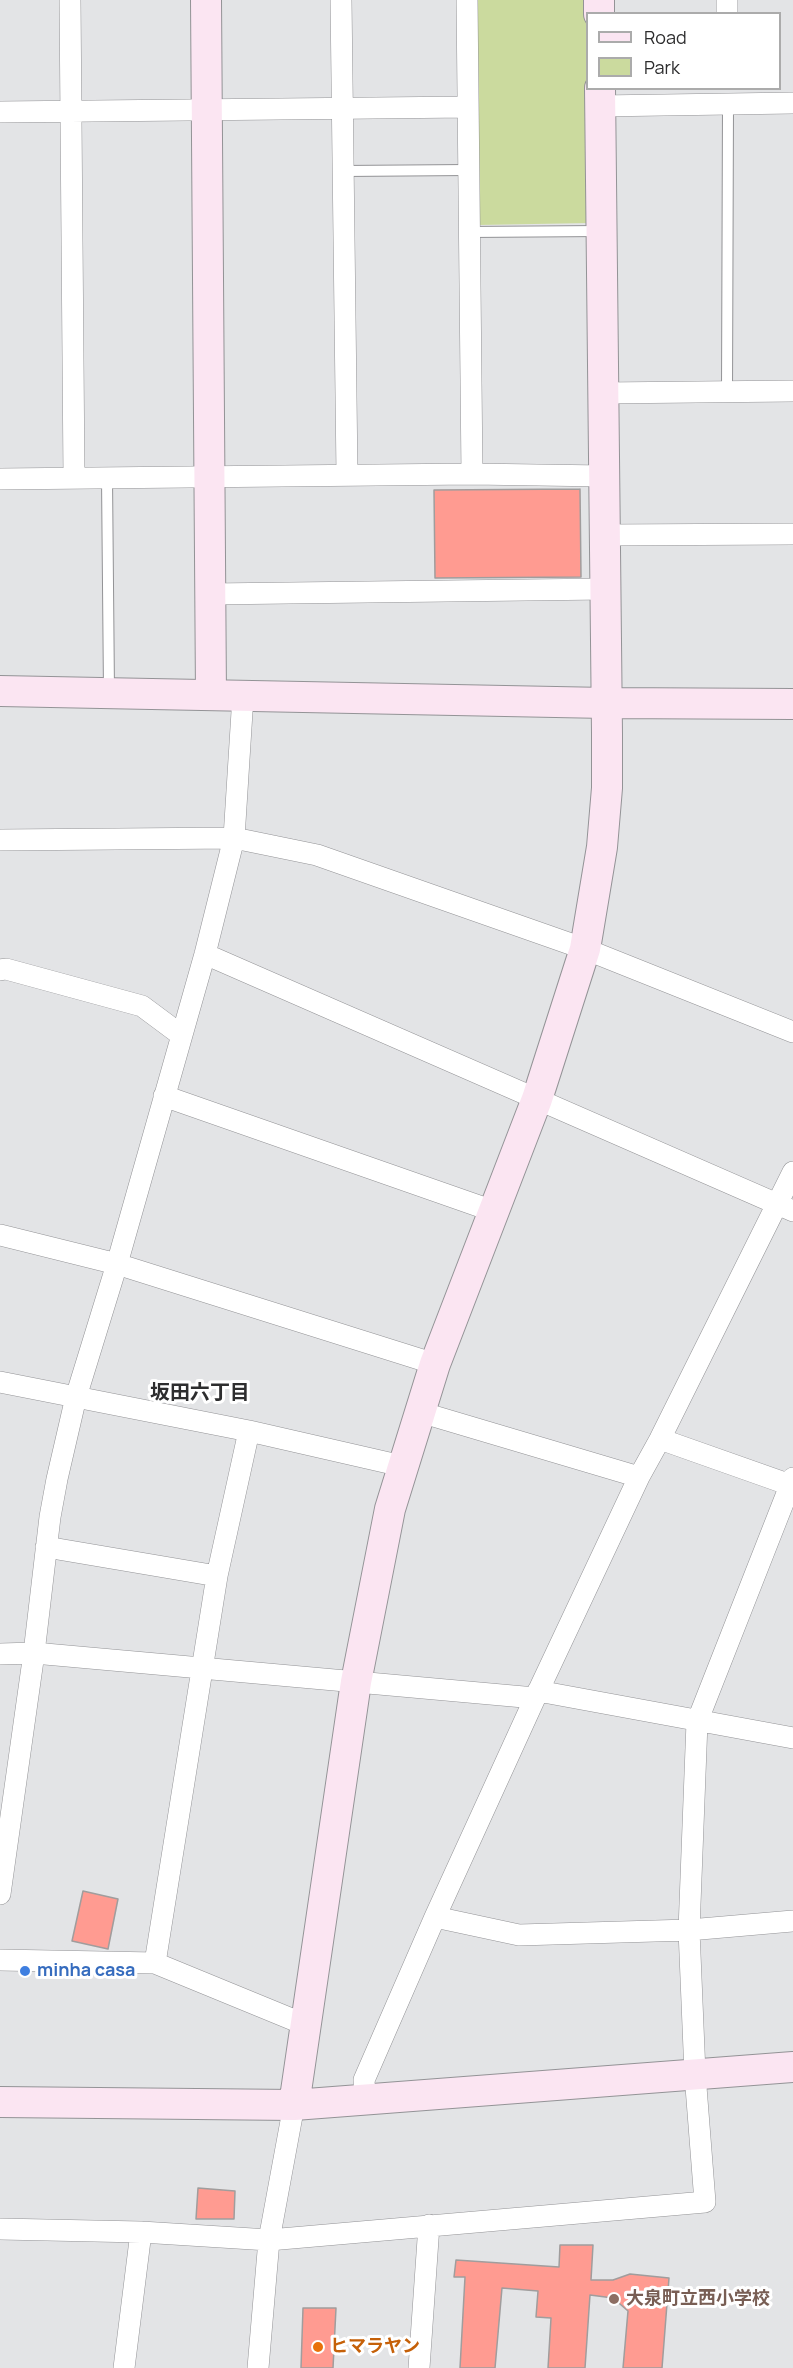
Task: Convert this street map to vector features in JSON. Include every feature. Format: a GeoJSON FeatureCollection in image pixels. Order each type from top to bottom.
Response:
{"type":"FeatureCollection","features":[{"type":"Feature","properties":{"kind":"street"},"geometry":{"type":"LineString","coordinates":[[70,0],[75,477]]}},
{"type":"Feature","properties":{"kind":"street"},"geometry":{"type":"LineString","coordinates":[[206,0],[211,695]]}},
{"type":"Feature","properties":{"kind":"street"},"geometry":{"type":"LineString","coordinates":[[341,0],[347,474]]}},
{"type":"Feature","properties":{"kind":"street"},"geometry":{"type":"LineString","coordinates":[[467,0],[471,474]]}},
{"type":"Feature","properties":{"kind":"street"},"geometry":{"type":"LineString","coordinates":[[258,2368],[269,2240],[294,2105],[356,1682],[378,1564],[402,1466],[435,1364],[537,1099],[585,949],[602,847],[607,788],[600,97],[728,97],[793,103]]}},
{"type":"Feature","properties":{"kind":"street"},"geometry":{"type":"LineString","coordinates":[[0,112],[468,107]]}},
{"type":"Feature","properties":{"kind":"street"},"geometry":{"type":"LineString","coordinates":[[603,393],[793,391]]}},
{"type":"Feature","properties":{"kind":"street"},"geometry":{"type":"LineString","coordinates":[[0,479],[347,474],[604,476]]}},
{"type":"Feature","properties":{"kind":"street"},"geometry":{"type":"LineString","coordinates":[[606,535],[793,534]]}},
{"type":"Feature","properties":{"kind":"street"},"geometry":{"type":"LineString","coordinates":[[211,594],[605,589]]}},
{"type":"Feature","properties":{"kind":"street"},"geometry":{"type":"LineString","coordinates":[[0,692],[109,692],[606,703],[793,704]]}},
{"type":"Feature","properties":{"kind":"street"},"geometry":{"type":"LineString","coordinates":[[0,1894],[57,1479],[76,1397],[117,1264],[182,1035],[234,838],[243,696]]}},
{"type":"Feature","properties":{"kind":"street"},"geometry":{"type":"LineString","coordinates":[[0,840],[234,838],[317,855],[585,949],[793,1032]]}},
{"type":"Feature","properties":{"kind":"street"},"geometry":{"type":"LineString","coordinates":[[204,954],[785,1208]]}},
{"type":"Feature","properties":{"kind":"street"},"geometry":{"type":"LineString","coordinates":[[0,970],[6,969],[142,1006],[182,1035]]}},
{"type":"Feature","properties":{"kind":"street"},"geometry":{"type":"LineString","coordinates":[[164,1096],[493,1211]]}},
{"type":"Feature","properties":{"kind":"street"},"geometry":{"type":"LineString","coordinates":[[785,1208],[793,1172]]}},
{"type":"Feature","properties":{"kind":"street"},"geometry":{"type":"LineString","coordinates":[[365,2100],[364,2080],[536,1695],[639,1477],[660,1439],[769,1216],[785,1208]]}},
{"type":"Feature","properties":{"kind":"street"},"geometry":{"type":"LineString","coordinates":[[0,1234],[117,1264],[435,1364]]}},
{"type":"Feature","properties":{"kind":"street"},"geometry":{"type":"LineString","coordinates":[[0,1382],[249,1431],[402,1466]]}},
{"type":"Feature","properties":{"kind":"street"},"geometry":{"type":"LineString","coordinates":[[420,1412],[639,1477]]}},
{"type":"Feature","properties":{"kind":"street"},"geometry":{"type":"LineString","coordinates":[[155,1963],[217,1576],[249,1431]]}},
{"type":"Feature","properties":{"kind":"street"},"geometry":{"type":"LineString","coordinates":[[0,2229],[141,2232],[269,2240],[705,2202],[695,2074],[688,1930],[697,1722],[792,1483],[660,1439]]}},
{"type":"Feature","properties":{"kind":"street"},"geometry":{"type":"LineString","coordinates":[[46,1546],[217,1576]]}},
{"type":"Feature","properties":{"kind":"street"},"geometry":{"type":"LineString","coordinates":[[0,1654],[34,1653],[356,1682],[536,1695],[793,1738]]}},
{"type":"Feature","properties":{"kind":"street"},"geometry":{"type":"LineString","coordinates":[[435,1917],[519,1935],[688,1930],[793,1921]]}},
{"type":"Feature","properties":{"kind":"street"},"geometry":{"type":"LineString","coordinates":[[0,1960],[155,1963],[306,2025]]}},
{"type":"Feature","properties":{"kind":"street"},"geometry":{"type":"LineString","coordinates":[[0,2102],[294,2105],[793,2067]]}},
{"type":"Feature","properties":{"kind":"street"},"geometry":{"type":"LineString","coordinates":[[419,2368],[429,2225]]}},
{"type":"Feature","properties":{"kind":"street"},"geometry":{"type":"LineString","coordinates":[[124,2368],[141,2232]]}},
{"type":"Feature","properties":{"kind":"lane"},"geometry":{"type":"LineString","coordinates":[[727,392],[728,97]]}},
{"type":"Feature","properties":{"kind":"lane"},"geometry":{"type":"LineString","coordinates":[[343,171],[468,170]]}},
{"type":"Feature","properties":{"kind":"lane"},"geometry":{"type":"LineString","coordinates":[[469,232],[602,231]]}},
{"type":"Feature","properties":{"kind":"lane"},"geometry":{"type":"LineString","coordinates":[[107,478],[109,692]]}},
{"type":"Feature","properties":{"kind":"green space"},"geometry":{"type":"Polygon","coordinates":[[[474,0],[586,0],[590,223],[478,225],[474,0]]]}},
{"type":"Feature","properties":{"kind":"building"},"geometry":{"type":"Polygon","coordinates":[[[580,489],[581,577],[435,578],[434,490],[580,489]]]}},
{"type":"Feature","properties":{"kind":"building"},"geometry":{"type":"Polygon","coordinates":[[[83,1891],[118,1899],[108,1949],[72,1941],[83,1891]]]}},
{"type":"Feature","properties":{"kind":"building"},"geometry":{"type":"Polygon","coordinates":[[[198,2188],[235,2191],[234,2219],[196,2219],[198,2188]]]}},
{"type":"Feature","properties":{"kind":"building"},"geometry":{"type":"Polygon","coordinates":[[[560,2245],[593,2245],[591,2280],[613,2280],[630,2274],[669,2278],[662,2368],[623,2368],[628,2311],[613,2298],[590,2295],[585,2368],[548,2368],[551,2318],[536,2317],[538,2291],[502,2288],[495,2368],[460,2368],[465,2277],[454,2277],[456,2260],[559,2267],[560,2245]]]}},
{"type":"Feature","properties":{"kind":"building","name":"ヒマラヤン"},"geometry":{"type":"Polygon","coordinates":[[[303,2308],[336,2308],[333,2368],[301,2368],[303,2308]]]}},
{"type":"Feature","properties":{"kind":"place","name":"minha casa"},"geometry":{"type":"Point","coordinates":[25,1971]}},
{"type":"Feature","properties":{"kind":"place","name":"大泉町立西小学校"},"geometry":{"type":"Point","coordinates":[614,2299]}},
{"type":"Feature","properties":{"kind":"place","name":"ヒマラヤン"},"geometry":{"type":"Point","coordinates":[318,2347]}},
{"type":"Feature","properties":{"kind":"district","name":"坂田六丁目"},"geometry":{"type":"Point","coordinates":[200,1393]}}]}
